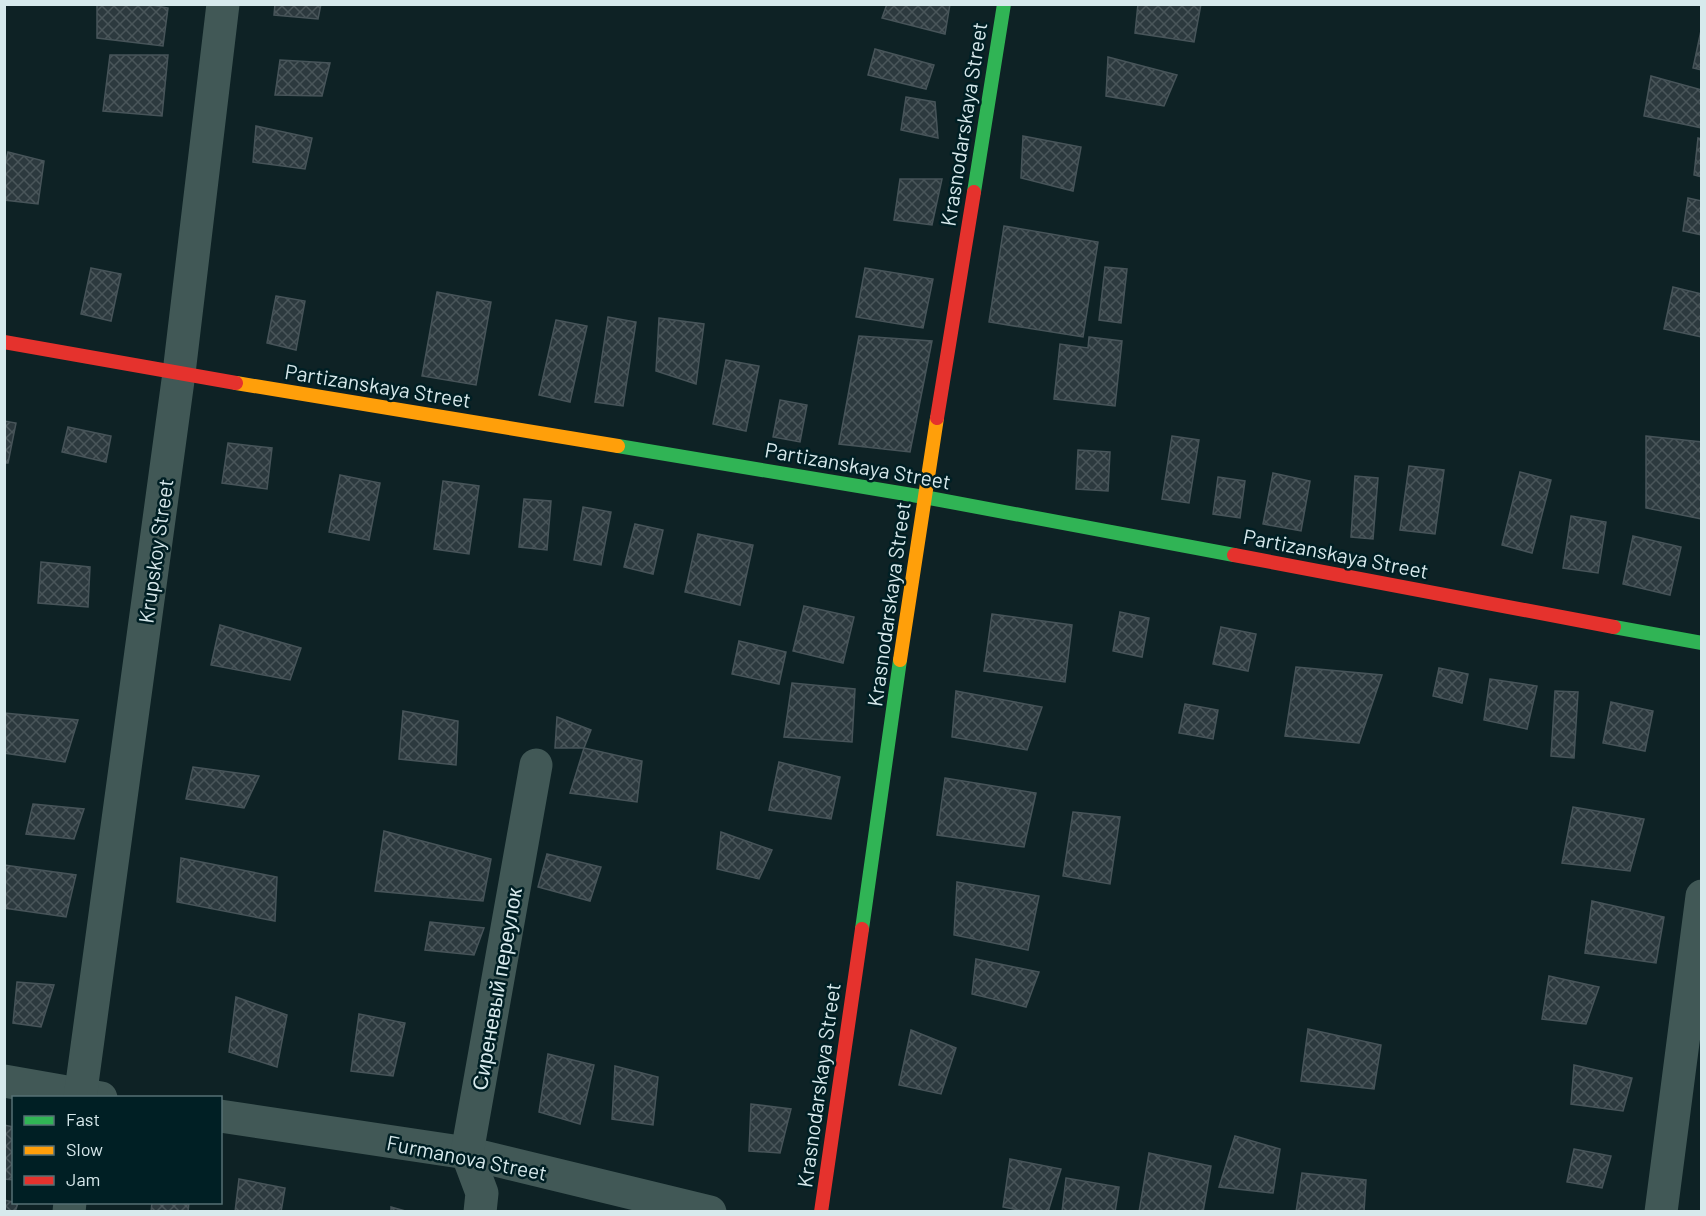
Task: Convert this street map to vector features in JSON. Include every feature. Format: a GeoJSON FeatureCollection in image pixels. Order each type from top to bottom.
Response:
{"type":"FeatureCollection","features":[{"type":"Feature","properties":{"kind":"street","name":"Krupskoy Street"},"geometry":{"type":"LineString","coordinates":[[87,1096],[179,373],[223,4]]}},
{"type":"Feature","properties":{"kind":"street","name":"Krasnodarskaya Street"},"geometry":{"type":"LineString","coordinates":[[820,1212],[924,497],[1004,4]]}},
{"type":"Feature","properties":{"kind":"street","name":"Partizanskaya Street"},"geometry":{"type":"LineString","coordinates":[[4,342],[924,497],[1701,643]]}},
{"type":"Feature","properties":{"kind":"street","name":"Сиреневый переулок"},"geometry":{"type":"LineString","coordinates":[[467,1153],[536,765]]}},
{"type":"Feature","properties":{"kind":"street"},"geometry":{"type":"LineString","coordinates":[[1661,1212],[1701,896]]}},
{"type":"Feature","properties":{"kind":"street"},"geometry":{"type":"LineString","coordinates":[[4,1081],[87,1096]]}},
{"type":"Feature","properties":{"kind":"street","name":"Furmanova Street"},"geometry":{"type":"LineString","coordinates":[[222,1116],[467,1153],[710,1212]]}},
{"type":"Feature","properties":{"kind":"street"},"geometry":{"type":"LineString","coordinates":[[467,1153],[482,1193],[480,1212]]}},
{"type":"Feature","properties":{"kind":"building"},"geometry":{"type":"Polygon","coordinates":[[[97,4],[147,4],[168,8],[163,46],[97,38],[97,4]]]}},
{"type":"Feature","properties":{"kind":"building"},"geometry":{"type":"Polygon","coordinates":[[[275,4],[321,4],[318,19],[274,15],[275,4]]]}},
{"type":"Feature","properties":{"kind":"building"},"geometry":{"type":"Polygon","coordinates":[[[887,4],[950,4],[945,34],[882,18],[887,4]]]}},
{"type":"Feature","properties":{"kind":"building"},"geometry":{"type":"Polygon","coordinates":[[[1138,4],[1201,4],[1194,42],[1135,33],[1138,4]]]}},
{"type":"Feature","properties":{"kind":"building"},"geometry":{"type":"Polygon","coordinates":[[[1702,26],[1702,70],[1693,68],[1702,26]]]}},
{"type":"Feature","properties":{"kind":"building"},"geometry":{"type":"Polygon","coordinates":[[[875,49],[934,65],[926,89],[868,75],[875,49]]]}},
{"type":"Feature","properties":{"kind":"building"},"geometry":{"type":"Polygon","coordinates":[[[110,55],[168,55],[162,116],[103,111],[110,55]]]}},
{"type":"Feature","properties":{"kind":"building"},"geometry":{"type":"Polygon","coordinates":[[[1108,57],[1177,75],[1164,106],[1106,96],[1108,57]]]}},
{"type":"Feature","properties":{"kind":"building"},"geometry":{"type":"Polygon","coordinates":[[[280,60],[330,63],[322,96],[275,95],[280,60]]]}},
{"type":"Feature","properties":{"kind":"building"},"geometry":{"type":"Polygon","coordinates":[[[1651,76],[1702,90],[1702,128],[1644,116],[1651,76]]]}},
{"type":"Feature","properties":{"kind":"building"},"geometry":{"type":"Polygon","coordinates":[[[906,97],[935,102],[938,138],[901,130],[906,97]]]}},
{"type":"Feature","properties":{"kind":"building"},"geometry":{"type":"Polygon","coordinates":[[[256,126],[312,138],[305,169],[253,162],[256,126]]]}},
{"type":"Feature","properties":{"kind":"building"},"geometry":{"type":"Polygon","coordinates":[[[1023,136],[1081,147],[1073,191],[1021,178],[1023,136]]]}},
{"type":"Feature","properties":{"kind":"building"},"geometry":{"type":"Polygon","coordinates":[[[1698,138],[1702,139],[1702,177],[1694,175],[1698,138]]]}},
{"type":"Feature","properties":{"kind":"building"},"geometry":{"type":"Polygon","coordinates":[[[8,152],[44,161],[38,204],[4,200],[4,169],[8,152]]]}},
{"type":"Feature","properties":{"kind":"building"},"geometry":{"type":"Polygon","coordinates":[[[900,179],[942,179],[932,225],[894,220],[900,179]]]}},
{"type":"Feature","properties":{"kind":"building"},"geometry":{"type":"Polygon","coordinates":[[[1688,198],[1702,201],[1702,235],[1683,231],[1688,198]]]}},
{"type":"Feature","properties":{"kind":"building"},"geometry":{"type":"Polygon","coordinates":[[[1004,226],[1098,242],[1083,337],[989,322],[1004,226]]]}},
{"type":"Feature","properties":{"kind":"building"},"geometry":{"type":"Polygon","coordinates":[[[1105,267],[1127,269],[1121,323],[1099,320],[1105,267]]]}},
{"type":"Feature","properties":{"kind":"building"},"geometry":{"type":"Polygon","coordinates":[[[91,268],[121,274],[111,321],[81,314],[91,268]]]}},
{"type":"Feature","properties":{"kind":"building"},"geometry":{"type":"Polygon","coordinates":[[[865,268],[933,279],[923,328],[856,317],[865,268]]]}},
{"type":"Feature","properties":{"kind":"building"},"geometry":{"type":"Polygon","coordinates":[[[1673,287],[1702,294],[1702,337],[1664,329],[1673,287]]]}},
{"type":"Feature","properties":{"kind":"building"},"geometry":{"type":"Polygon","coordinates":[[[437,292],[491,302],[476,385],[422,376],[437,292]]]}},
{"type":"Feature","properties":{"kind":"building"},"geometry":{"type":"Polygon","coordinates":[[[276,296],[305,301],[296,350],[267,343],[276,296]]]}},
{"type":"Feature","properties":{"kind":"building"},"geometry":{"type":"Polygon","coordinates":[[[608,317],[636,322],[623,406],[595,402],[608,317]]]}},
{"type":"Feature","properties":{"kind":"building"},"geometry":{"type":"Polygon","coordinates":[[[659,318],[704,324],[696,384],[656,371],[659,318]]]}},
{"type":"Feature","properties":{"kind":"building"},"geometry":{"type":"Polygon","coordinates":[[[556,320],[587,326],[570,402],[539,395],[556,320]]]}},
{"type":"Feature","properties":{"kind":"building"},"geometry":{"type":"Polygon","coordinates":[[[859,336],[932,341],[910,452],[839,444],[859,336]]]}},
{"type":"Feature","properties":{"kind":"building"},"geometry":{"type":"Polygon","coordinates":[[[1089,337],[1122,341],[1115,406],[1054,399],[1060,344],[1088,348],[1089,337]]]}},
{"type":"Feature","properties":{"kind":"building"},"geometry":{"type":"Polygon","coordinates":[[[726,360],[759,366],[746,431],[713,424],[726,360]]]}},
{"type":"Feature","properties":{"kind":"building"},"geometry":{"type":"Polygon","coordinates":[[[780,400],[807,405],[800,442],[773,437],[780,400]]]}},
{"type":"Feature","properties":{"kind":"building"},"geometry":{"type":"Polygon","coordinates":[[[4,421],[16,423],[8,463],[4,463],[4,421]]]}},
{"type":"Feature","properties":{"kind":"building"},"geometry":{"type":"Polygon","coordinates":[[[68,427],[111,436],[106,462],[62,452],[68,427]]]}},
{"type":"Feature","properties":{"kind":"building"},"geometry":{"type":"Polygon","coordinates":[[[1172,436],[1199,440],[1189,503],[1162,499],[1172,436]]]}},
{"type":"Feature","properties":{"kind":"building"},"geometry":{"type":"Polygon","coordinates":[[[1646,436],[1702,442],[1702,519],[1646,508],[1646,436]]]}},
{"type":"Feature","properties":{"kind":"building"},"geometry":{"type":"Polygon","coordinates":[[[228,443],[272,448],[267,489],[222,483],[228,443]]]}},
{"type":"Feature","properties":{"kind":"building"},"geometry":{"type":"Polygon","coordinates":[[[1078,450],[1110,452],[1108,491],[1076,489],[1078,450]]]}},
{"type":"Feature","properties":{"kind":"building"},"geometry":{"type":"Polygon","coordinates":[[[1409,466],[1444,470],[1435,534],[1400,530],[1409,466]]]}},
{"type":"Feature","properties":{"kind":"building"},"geometry":{"type":"Polygon","coordinates":[[[1520,472],[1551,480],[1532,553],[1502,545],[1520,472]]]}},
{"type":"Feature","properties":{"kind":"building"},"geometry":{"type":"Polygon","coordinates":[[[1273,473],[1310,481],[1301,531],[1263,524],[1273,473]]]}},
{"type":"Feature","properties":{"kind":"building"},"geometry":{"type":"Polygon","coordinates":[[[340,475],[380,483],[369,540],[329,532],[340,475]]]}},
{"type":"Feature","properties":{"kind":"building"},"geometry":{"type":"Polygon","coordinates":[[[1355,476],[1378,478],[1373,539],[1351,537],[1355,476]]]}},
{"type":"Feature","properties":{"kind":"building"},"geometry":{"type":"Polygon","coordinates":[[[1218,477],[1245,481],[1240,518],[1213,514],[1218,477]]]}},
{"type":"Feature","properties":{"kind":"building"},"geometry":{"type":"Polygon","coordinates":[[[443,481],[479,486],[469,554],[434,549],[443,481]]]}},
{"type":"Feature","properties":{"kind":"building"},"geometry":{"type":"Polygon","coordinates":[[[524,499],[551,501],[547,550],[519,547],[524,499]]]}},
{"type":"Feature","properties":{"kind":"building"},"geometry":{"type":"Polygon","coordinates":[[[583,507],[611,512],[601,565],[574,560],[583,507]]]}},
{"type":"Feature","properties":{"kind":"building"},"geometry":{"type":"Polygon","coordinates":[[[1571,516],[1606,522],[1598,573],[1563,568],[1571,516]]]}},
{"type":"Feature","properties":{"kind":"building"},"geometry":{"type":"Polygon","coordinates":[[[635,524],[663,530],[653,574],[624,567],[635,524]]]}},
{"type":"Feature","properties":{"kind":"building"},"geometry":{"type":"Polygon","coordinates":[[[698,534],[753,545],[740,605],[685,592],[698,534]]]}},
{"type":"Feature","properties":{"kind":"building"},"geometry":{"type":"Polygon","coordinates":[[[1633,536],[1681,547],[1670,595],[1623,584],[1633,536]]]}},
{"type":"Feature","properties":{"kind":"building"},"geometry":{"type":"Polygon","coordinates":[[[41,562],[90,567],[88,607],[38,603],[41,562]]]}},
{"type":"Feature","properties":{"kind":"building"},"geometry":{"type":"Polygon","coordinates":[[[804,606],[854,617],[843,663],[793,651],[804,606]]]}},
{"type":"Feature","properties":{"kind":"building"},"geometry":{"type":"Polygon","coordinates":[[[1120,612],[1149,618],[1142,657],[1113,651],[1120,612]]]}},
{"type":"Feature","properties":{"kind":"building"},"geometry":{"type":"Polygon","coordinates":[[[992,614],[1072,625],[1065,682],[984,671],[992,614]]]}},
{"type":"Feature","properties":{"kind":"building"},"geometry":{"type":"Polygon","coordinates":[[[220,625],[301,648],[290,680],[211,665],[220,625]]]}},
{"type":"Feature","properties":{"kind":"building"},"geometry":{"type":"Polygon","coordinates":[[[1221,627],[1256,634],[1248,671],[1213,664],[1221,627]]]}},
{"type":"Feature","properties":{"kind":"building"},"geometry":{"type":"Polygon","coordinates":[[[739,641],[786,652],[779,684],[732,674],[739,641]]]}},
{"type":"Feature","properties":{"kind":"building"},"geometry":{"type":"Polygon","coordinates":[[[1296,667],[1382,675],[1359,743],[1285,736],[1296,667]]]}},
{"type":"Feature","properties":{"kind":"building"},"geometry":{"type":"Polygon","coordinates":[[[1439,668],[1468,674],[1462,703],[1433,696],[1439,668]]]}},
{"type":"Feature","properties":{"kind":"building"},"geometry":{"type":"Polygon","coordinates":[[[1490,679],[1537,686],[1527,729],[1484,720],[1490,679]]]}},
{"type":"Feature","properties":{"kind":"building"},"geometry":{"type":"Polygon","coordinates":[[[792,683],[855,689],[852,742],[784,737],[792,683]]]}},
{"type":"Feature","properties":{"kind":"building"},"geometry":{"type":"Polygon","coordinates":[[[956,691],[1042,707],[1027,750],[952,737],[956,691]]]}},
{"type":"Feature","properties":{"kind":"building"},"geometry":{"type":"Polygon","coordinates":[[[1555,691],[1578,692],[1574,758],[1551,756],[1555,691]]]}},
{"type":"Feature","properties":{"kind":"building"},"geometry":{"type":"Polygon","coordinates":[[[1611,702],[1653,711],[1645,751],[1603,743],[1611,702]]]}},
{"type":"Feature","properties":{"kind":"building"},"geometry":{"type":"Polygon","coordinates":[[[1185,704],[1218,710],[1213,739],[1179,733],[1185,704]]]}},
{"type":"Feature","properties":{"kind":"building"},"geometry":{"type":"Polygon","coordinates":[[[403,711],[458,721],[456,765],[399,759],[403,711]]]}},
{"type":"Feature","properties":{"kind":"building"},"geometry":{"type":"Polygon","coordinates":[[[4,713],[78,720],[65,762],[4,753],[4,713]]]}},
{"type":"Feature","properties":{"kind":"building"},"geometry":{"type":"Polygon","coordinates":[[[557,717],[591,730],[584,748],[555,748],[557,717]]]}},
{"type":"Feature","properties":{"kind":"building"},"geometry":{"type":"Polygon","coordinates":[[[584,748],[642,761],[637,802],[570,793],[584,748]]]}},
{"type":"Feature","properties":{"kind":"building"},"geometry":{"type":"Polygon","coordinates":[[[779,762],[840,777],[831,819],[769,810],[779,762]]]}},
{"type":"Feature","properties":{"kind":"building"},"geometry":{"type":"Polygon","coordinates":[[[193,767],[259,776],[244,808],[186,799],[193,767]]]}},
{"type":"Feature","properties":{"kind":"building"},"geometry":{"type":"Polygon","coordinates":[[[945,778],[1036,793],[1024,847],[937,835],[945,778]]]}},
{"type":"Feature","properties":{"kind":"building"},"geometry":{"type":"Polygon","coordinates":[[[33,804],[84,809],[74,839],[26,834],[33,804]]]}},
{"type":"Feature","properties":{"kind":"building"},"geometry":{"type":"Polygon","coordinates":[[[1573,807],[1644,819],[1630,871],[1562,863],[1573,807]]]}},
{"type":"Feature","properties":{"kind":"building"},"geometry":{"type":"Polygon","coordinates":[[[1073,812],[1120,817],[1110,884],[1063,876],[1073,812]]]}},
{"type":"Feature","properties":{"kind":"building"},"geometry":{"type":"Polygon","coordinates":[[[384,831],[491,859],[483,901],[375,891],[384,831]]]}},
{"type":"Feature","properties":{"kind":"building"},"geometry":{"type":"Polygon","coordinates":[[[721,832],[772,850],[759,879],[717,869],[721,832]]]}},
{"type":"Feature","properties":{"kind":"building"},"geometry":{"type":"Polygon","coordinates":[[[547,854],[601,867],[590,901],[538,887],[547,854]]]}},
{"type":"Feature","properties":{"kind":"building"},"geometry":{"type":"Polygon","coordinates":[[[181,858],[277,877],[275,921],[177,902],[181,858]]]}},
{"type":"Feature","properties":{"kind":"building"},"geometry":{"type":"Polygon","coordinates":[[[4,865],[76,875],[66,917],[4,908],[4,865]]]}},
{"type":"Feature","properties":{"kind":"building"},"geometry":{"type":"Polygon","coordinates":[[[957,882],[1039,896],[1028,950],[954,935],[957,882]]]}},
{"type":"Feature","properties":{"kind":"building"},"geometry":{"type":"Polygon","coordinates":[[[1592,901],[1664,917],[1656,963],[1585,953],[1592,901]]]}},
{"type":"Feature","properties":{"kind":"building"},"geometry":{"type":"Polygon","coordinates":[[[430,922],[484,928],[474,955],[425,950],[430,922]]]}},
{"type":"Feature","properties":{"kind":"building"},"geometry":{"type":"Polygon","coordinates":[[[976,959],[1039,972],[1026,1007],[972,994],[976,959]]]}},
{"type":"Feature","properties":{"kind":"building"},"geometry":{"type":"Polygon","coordinates":[[[1549,976],[1599,987],[1586,1024],[1542,1019],[1549,976]]]}},
{"type":"Feature","properties":{"kind":"building"},"geometry":{"type":"Polygon","coordinates":[[[17,982],[54,985],[41,1027],[13,1023],[17,982]]]}},
{"type":"Feature","properties":{"kind":"building"},"geometry":{"type":"Polygon","coordinates":[[[236,997],[287,1015],[277,1067],[229,1052],[236,997]]]}},
{"type":"Feature","properties":{"kind":"building"},"geometry":{"type":"Polygon","coordinates":[[[359,1014],[405,1023],[393,1076],[351,1071],[359,1014]]]}},
{"type":"Feature","properties":{"kind":"building"},"geometry":{"type":"Polygon","coordinates":[[[1308,1029],[1381,1045],[1374,1089],[1301,1081],[1308,1029]]]}},
{"type":"Feature","properties":{"kind":"building"},"geometry":{"type":"Polygon","coordinates":[[[911,1030],[956,1048],[941,1094],[899,1085],[911,1030]]]}},
{"type":"Feature","properties":{"kind":"building"},"geometry":{"type":"Polygon","coordinates":[[[548,1054],[594,1065],[580,1124],[539,1112],[548,1054]]]}},
{"type":"Feature","properties":{"kind":"building"},"geometry":{"type":"Polygon","coordinates":[[[1574,1065],[1632,1078],[1623,1111],[1571,1104],[1574,1065]]]}},
{"type":"Feature","properties":{"kind":"building"},"geometry":{"type":"Polygon","coordinates":[[[615,1066],[658,1077],[653,1125],[612,1119],[615,1066]]]}},
{"type":"Feature","properties":{"kind":"building"},"geometry":{"type":"Polygon","coordinates":[[[751,1104],[791,1109],[780,1153],[749,1151],[751,1104]]]}},
{"type":"Feature","properties":{"kind":"building"},"geometry":{"type":"Polygon","coordinates":[[[4,1125],[12,1127],[12,1180],[4,1179],[4,1125]]]}},
{"type":"Feature","properties":{"kind":"building"},"geometry":{"type":"Polygon","coordinates":[[[1235,1136],[1280,1149],[1273,1193],[1219,1187],[1235,1136]]]}},
{"type":"Feature","properties":{"kind":"building"},"geometry":{"type":"Polygon","coordinates":[[[1574,1149],[1611,1156],[1602,1188],[1567,1182],[1574,1149]]]}},
{"type":"Feature","properties":{"kind":"building"},"geometry":{"type":"Polygon","coordinates":[[[1149,1153],[1211,1166],[1203,1212],[1139,1212],[1149,1153]]]}},
{"type":"Feature","properties":{"kind":"building"},"geometry":{"type":"Polygon","coordinates":[[[1010,1159],[1061,1169],[1048,1212],[1029,1212],[1003,1207],[1010,1159]]]}},
{"type":"Feature","properties":{"kind":"building"},"geometry":{"type":"Polygon","coordinates":[[[1302,1173],[1366,1180],[1364,1212],[1296,1212],[1302,1173]]]}},
{"type":"Feature","properties":{"kind":"building"},"geometry":{"type":"Polygon","coordinates":[[[1066,1178],[1119,1187],[1115,1212],[1062,1212],[1066,1178]]]}},
{"type":"Feature","properties":{"kind":"building"},"geometry":{"type":"Polygon","coordinates":[[[239,1179],[285,1188],[281,1212],[235,1212],[239,1179]]]}},
{"type":"Feature","properties":{"kind":"building"},"geometry":{"type":"Polygon","coordinates":[[[4,1200],[18,1204],[15,1212],[4,1212],[4,1200]]]}},
{"type":"Feature","properties":{"kind":"building"},"geometry":{"type":"Polygon","coordinates":[[[152,1204],[189,1204],[188,1212],[151,1212],[152,1204]]]}},
{"type":"Feature","properties":{"kind":"building"},"geometry":{"type":"Polygon","coordinates":[[[391,1207],[409,1212],[391,1212],[391,1207]]]}},
{"type":"Feature","properties":{"kind":"traffic: fast"},"geometry":{"type":"LineString","coordinates":[[974,192],[1004,4]]}},
{"type":"Feature","properties":{"kind":"traffic: fast"},"geometry":{"type":"LineString","coordinates":[[618,446],[924,497],[1234,555]]}},
{"type":"Feature","properties":{"kind":"traffic: fast"},"geometry":{"type":"LineString","coordinates":[[1614,627],[1702,643]]}},
{"type":"Feature","properties":{"kind":"traffic: fast"},"geometry":{"type":"LineString","coordinates":[[862,929],[900,660]]}},
{"type":"Feature","properties":{"kind":"traffic: slow"},"geometry":{"type":"LineString","coordinates":[[236,383],[618,446]]}},
{"type":"Feature","properties":{"kind":"traffic: slow"},"geometry":{"type":"LineString","coordinates":[[900,660],[937,418]]}},
{"type":"Feature","properties":{"kind":"traffic: jam"},"geometry":{"type":"LineString","coordinates":[[937,418],[974,192]]}},
{"type":"Feature","properties":{"kind":"traffic: jam"},"geometry":{"type":"LineString","coordinates":[[4,342],[236,383]]}},
{"type":"Feature","properties":{"kind":"traffic: jam"},"geometry":{"type":"LineString","coordinates":[[1234,555],[1614,627]]}},
{"type":"Feature","properties":{"kind":"traffic: jam"},"geometry":{"type":"LineString","coordinates":[[821,1212],[862,929]]}}]}
